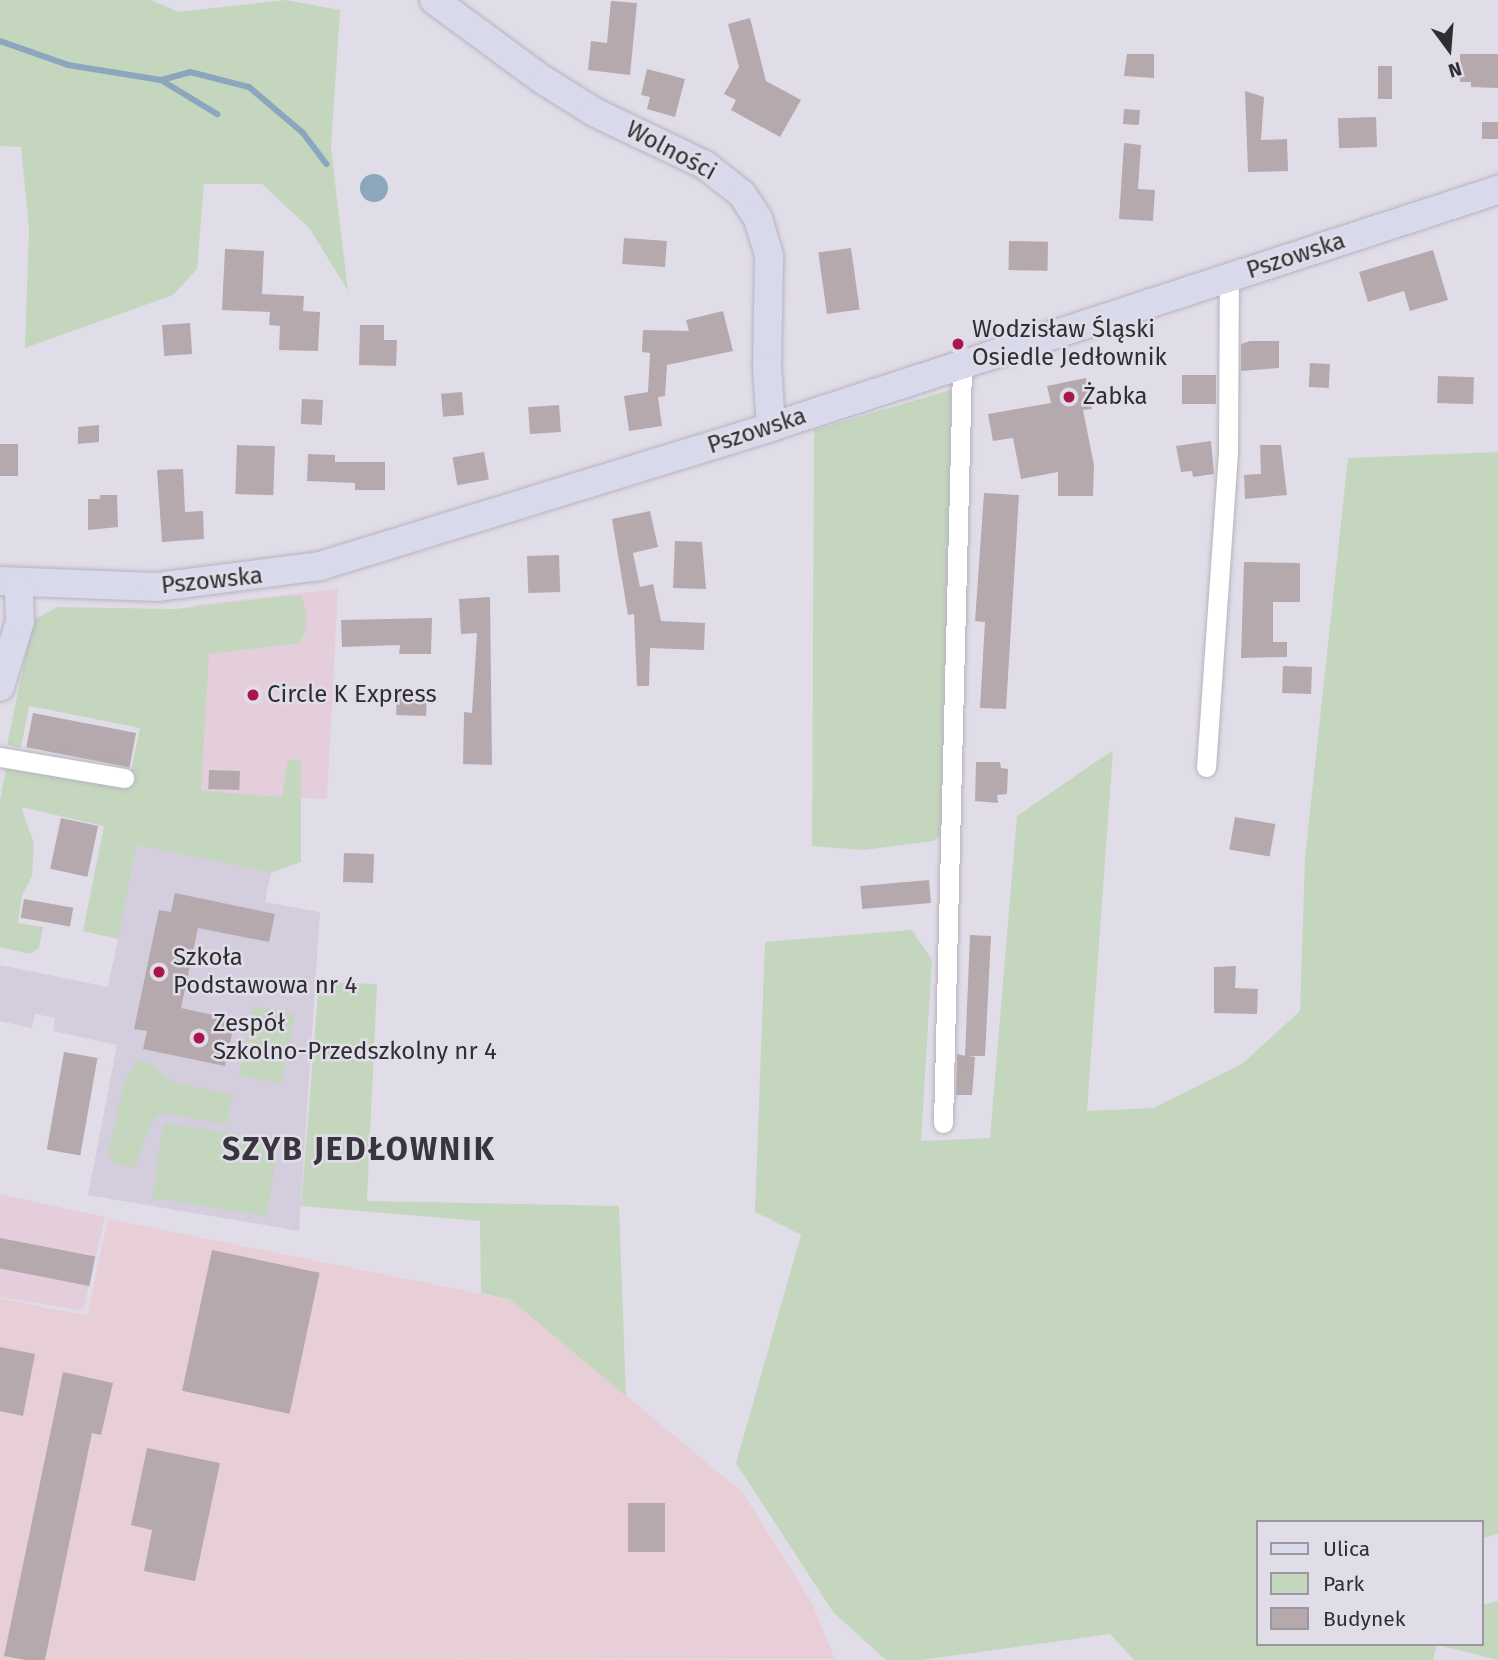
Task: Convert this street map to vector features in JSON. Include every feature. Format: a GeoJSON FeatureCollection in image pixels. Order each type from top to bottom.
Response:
{"type":"FeatureCollection","features":[{"type":"Feature","properties":{"kind":"main road","name":"Wolności"},"geometry":{"type":"LineString","coordinates":[[435,0],[542,80],[596,113],[705,166],[742,194],[758,219],[769,256],[767,366],[771,427]]}},
{"type":"Feature","properties":{"kind":"main road","name":"Pszowska"},"geometry":{"type":"LineString","coordinates":[[10,582],[157,587],[320,566],[771,427],[1498,190]]}},
{"type":"Feature","properties":{"kind":"main road"},"geometry":{"type":"LineString","coordinates":[[2,677],[10,582]]}},
{"type":"Feature","properties":{"kind":"main road"},"geometry":{"type":"LineString","coordinates":[[9,615],[74,586]]}},
{"type":"Feature","properties":{"kind":"street"},"geometry":{"type":"LineString","coordinates":[[1206,766],[1228,452],[1229,277]]}},
{"type":"Feature","properties":{"kind":"street"},"geometry":{"type":"LineString","coordinates":[[943,1123],[962,365]]}},
{"type":"Feature","properties":{"kind":"street"},"geometry":{"type":"LineString","coordinates":[[0,757],[124,778]]}},
{"type":"Feature","properties":{"kind":"shaded area"},"geometry":{"type":"Polygon","coordinates":[[[338,589],[327,799],[196,794],[194,605],[338,589]]]}},
{"type":"Feature","properties":{"kind":"shaded area","name":"Zespół Szkolno-Przedszkolny nr 4"},"geometry":{"type":"Polygon","coordinates":[[[137,845],[271,873],[265,902],[320,912],[299,1231],[88,1195],[117,1045],[53,1031],[55,1018],[35,1014],[32,1028],[0,1021],[0,965],[108,987],[137,845]]]}},
{"type":"Feature","properties":{"kind":"shaded area"},"geometry":{"type":"Polygon","coordinates":[[[0,1194],[105,1217],[83,1311],[0,1297],[0,1194]]]}},
{"type":"Feature","properties":{"kind":"shaded area"},"geometry":{"type":"Polygon","coordinates":[[[108,1219],[511,1300],[742,1492],[811,1601],[835,1659],[0,1660],[0,1298],[87,1316],[108,1219]]]}},
{"type":"Feature","properties":{"kind":"green space"},"geometry":{"type":"Polygon","coordinates":[[[0,0],[151,0],[178,12],[285,0],[340,10],[331,149],[348,291],[310,229],[262,184],[204,184],[197,269],[173,295],[25,348],[29,228],[21,147],[0,146],[0,0]]]}},
{"type":"Feature","properties":{"kind":"green space"},"geometry":{"type":"Polygon","coordinates":[[[951,390],[943,832],[934,841],[863,850],[812,846],[814,430],[951,390]]]}},
{"type":"Feature","properties":{"kind":"green space"},"geometry":{"type":"Polygon","coordinates":[[[1498,452],[1498,1534],[1484,1538],[1484,1520],[1256,1520],[1256,1646],[1437,1646],[1433,1660],[1134,1660],[1110,1634],[921,1660],[886,1660],[833,1612],[736,1463],[801,1235],[755,1212],[765,942],[912,930],[932,960],[921,1141],[990,1138],[1017,816],[1113,750],[1087,1111],[1153,1108],[1242,1064],[1300,1011],[1305,858],[1348,458],[1498,452]]]}},
{"type":"Feature","properties":{"kind":"green space"},"geometry":{"type":"Polygon","coordinates":[[[301,596],[306,609],[306,628],[300,643],[209,654],[201,791],[282,797],[288,760],[301,759],[301,862],[271,873],[137,845],[118,939],[83,931],[104,826],[21,807],[34,843],[32,876],[22,895],[18,923],[43,927],[39,948],[30,954],[0,947],[0,800],[7,764],[128,785],[140,728],[29,706],[21,748],[7,745],[33,620],[58,607],[175,609],[301,596]]]}},
{"type":"Feature","properties":{"kind":"green space"},"geometry":{"type":"Polygon","coordinates":[[[319,982],[377,984],[367,1201],[619,1206],[626,1396],[511,1300],[481,1293],[480,1221],[301,1206],[319,982]]]}},
{"type":"Feature","properties":{"kind":"green space"},"geometry":{"type":"Polygon","coordinates":[[[253,1006],[295,1014],[282,1084],[239,1076],[253,1006]]]}},
{"type":"Feature","properties":{"kind":"green space"},"geometry":{"type":"Polygon","coordinates":[[[137,1060],[154,1066],[170,1081],[233,1095],[227,1124],[161,1113],[153,1120],[135,1167],[115,1164],[108,1153],[126,1077],[137,1060]]]}},
{"type":"Feature","properties":{"kind":"green space"},"geometry":{"type":"Polygon","coordinates":[[[164,1123],[279,1141],[267,1216],[152,1198],[164,1123]]]}},
{"type":"Feature","properties":{"kind":"green space"},"geometry":{"type":"Polygon","coordinates":[[[1498,1601],[1498,1660],[1441,1646],[1484,1646],[1484,1604],[1498,1601]]]}},
{"type":"Feature","properties":{"kind":"water"},"geometry":{"type":"Polygon","coordinates":[[[374,174],[384,178],[388,188],[384,198],[374,202],[364,198],[360,188],[364,178],[374,174]]]}},
{"type":"Feature","properties":{"kind":"building"},"geometry":{"type":"Polygon","coordinates":[[[611,1],[637,3],[630,75],[588,70],[591,41],[607,43],[611,1]]]}},
{"type":"Feature","properties":{"kind":"building"},"geometry":{"type":"Polygon","coordinates":[[[750,18],[766,81],[801,100],[780,137],[731,110],[736,100],[724,94],[739,67],[728,24],[750,18]]]}},
{"type":"Feature","properties":{"kind":"building"},"geometry":{"type":"Polygon","coordinates":[[[1127,54],[1154,54],[1154,78],[1124,76],[1127,54]]]}},
{"type":"Feature","properties":{"kind":"building"},"geometry":{"type":"Polygon","coordinates":[[[1460,54],[1498,54],[1498,88],[1471,87],[1471,82],[1460,82],[1460,54]]]}},
{"type":"Feature","properties":{"kind":"building"},"geometry":{"type":"Polygon","coordinates":[[[1378,66],[1392,66],[1392,99],[1378,99],[1378,66]]]}},
{"type":"Feature","properties":{"kind":"building"},"geometry":{"type":"Polygon","coordinates":[[[647,69],[685,79],[675,117],[647,109],[650,97],[641,95],[647,69]]]}},
{"type":"Feature","properties":{"kind":"building"},"geometry":{"type":"Polygon","coordinates":[[[1245,91],[1264,97],[1261,140],[1287,139],[1288,171],[1248,172],[1245,91]]]}},
{"type":"Feature","properties":{"kind":"building"},"geometry":{"type":"Polygon","coordinates":[[[1124,109],[1140,110],[1139,125],[1123,124],[1124,109]]]}},
{"type":"Feature","properties":{"kind":"building"},"geometry":{"type":"Polygon","coordinates":[[[1376,117],[1377,147],[1339,148],[1338,118],[1376,117]]]}},
{"type":"Feature","properties":{"kind":"building"},"geometry":{"type":"Polygon","coordinates":[[[1482,122],[1498,122],[1498,139],[1482,139],[1482,122]]]}},
{"type":"Feature","properties":{"kind":"building"},"geometry":{"type":"Polygon","coordinates":[[[1124,143],[1141,145],[1138,189],[1155,190],[1153,221],[1119,219],[1124,143]]]}},
{"type":"Feature","properties":{"kind":"building"},"geometry":{"type":"Polygon","coordinates":[[[624,238],[667,241],[665,267],[622,264],[624,238]]]}},
{"type":"Feature","properties":{"kind":"building"},"geometry":{"type":"Polygon","coordinates":[[[1009,241],[1048,242],[1047,271],[1008,270],[1009,241]]]}},
{"type":"Feature","properties":{"kind":"building"},"geometry":{"type":"Polygon","coordinates":[[[851,248],[860,309],[827,314],[818,253],[851,248]]]}},
{"type":"Feature","properties":{"kind":"building"},"geometry":{"type":"Polygon","coordinates":[[[225,249],[264,251],[262,294],[304,296],[303,311],[320,312],[318,351],[279,350],[280,326],[269,325],[270,312],[222,310],[225,249]]]}},
{"type":"Feature","properties":{"kind":"building"},"geometry":{"type":"Polygon","coordinates":[[[1433,250],[1448,300],[1410,311],[1404,291],[1368,302],[1359,272],[1433,250]]]}},
{"type":"Feature","properties":{"kind":"building"},"geometry":{"type":"Polygon","coordinates":[[[723,311],[733,351],[667,365],[665,396],[658,397],[662,426],[629,431],[624,396],[648,392],[650,353],[642,352],[643,330],[689,331],[686,320],[723,311]]]}},
{"type":"Feature","properties":{"kind":"building"},"geometry":{"type":"Polygon","coordinates":[[[190,323],[192,354],[164,356],[162,325],[190,323]]]}},
{"type":"Feature","properties":{"kind":"building"},"geometry":{"type":"Polygon","coordinates":[[[360,325],[384,325],[384,340],[397,340],[396,366],[359,365],[360,325]]]}},
{"type":"Feature","properties":{"kind":"building"},"geometry":{"type":"Polygon","coordinates":[[[1250,341],[1279,341],[1279,368],[1241,371],[1241,344],[1250,341]]]}},
{"type":"Feature","properties":{"kind":"building"},"geometry":{"type":"Polygon","coordinates":[[[1310,363],[1330,364],[1329,388],[1309,387],[1310,363]]]}},
{"type":"Feature","properties":{"kind":"building"},"geometry":{"type":"Polygon","coordinates":[[[1182,375],[1216,375],[1216,404],[1182,404],[1182,375]]]}},
{"type":"Feature","properties":{"kind":"building"},"geometry":{"type":"Polygon","coordinates":[[[1438,376],[1474,377],[1473,404],[1437,403],[1438,376]]]}},
{"type":"Feature","properties":{"kind":"building"},"geometry":{"type":"Polygon","coordinates":[[[1086,378],[1092,409],[1083,410],[1094,465],[1093,496],[1058,496],[1058,472],[1021,479],[1013,438],[993,441],[988,414],[1051,403],[1047,386],[1086,378]]]}},
{"type":"Feature","properties":{"kind":"building"},"geometry":{"type":"Polygon","coordinates":[[[462,392],[464,415],[443,417],[441,394],[462,392]]]}},
{"type":"Feature","properties":{"kind":"building"},"geometry":{"type":"Polygon","coordinates":[[[302,399],[323,400],[322,425],[301,424],[302,399]]]}},
{"type":"Feature","properties":{"kind":"building"},"geometry":{"type":"Polygon","coordinates":[[[559,405],[561,432],[530,434],[528,407],[559,405]]]}},
{"type":"Feature","properties":{"kind":"building"},"geometry":{"type":"Polygon","coordinates":[[[99,425],[99,442],[78,444],[78,427],[99,425]]]}},
{"type":"Feature","properties":{"kind":"building"},"geometry":{"type":"Polygon","coordinates":[[[1211,441],[1214,474],[1193,477],[1192,471],[1181,472],[1176,446],[1211,441]]]}},
{"type":"Feature","properties":{"kind":"building"},"geometry":{"type":"Polygon","coordinates":[[[0,444],[18,444],[18,476],[0,476],[0,444]]]}},
{"type":"Feature","properties":{"kind":"building"},"geometry":{"type":"Polygon","coordinates":[[[237,445],[275,446],[273,495],[235,494],[237,445]]]}},
{"type":"Feature","properties":{"kind":"building"},"geometry":{"type":"Polygon","coordinates":[[[1260,445],[1281,445],[1287,495],[1245,499],[1244,475],[1261,474],[1260,445]]]}},
{"type":"Feature","properties":{"kind":"building"},"geometry":{"type":"Polygon","coordinates":[[[484,452],[489,480],[457,485],[452,458],[484,452]]]}},
{"type":"Feature","properties":{"kind":"building"},"geometry":{"type":"Polygon","coordinates":[[[308,454],[335,455],[335,462],[385,462],[385,490],[355,490],[355,483],[307,481],[308,454]]]}},
{"type":"Feature","properties":{"kind":"building"},"geometry":{"type":"Polygon","coordinates":[[[183,469],[185,512],[203,511],[204,539],[162,542],[157,470],[183,469]]]}},
{"type":"Feature","properties":{"kind":"building"},"geometry":{"type":"Polygon","coordinates":[[[984,493],[1019,495],[1006,709],[980,708],[985,622],[975,621],[984,493]]]}},
{"type":"Feature","properties":{"kind":"building"},"geometry":{"type":"Polygon","coordinates":[[[100,495],[117,495],[118,527],[88,530],[88,499],[100,499],[100,495]]]}},
{"type":"Feature","properties":{"kind":"building"},"geometry":{"type":"Polygon","coordinates":[[[650,511],[658,547],[633,553],[640,587],[653,584],[661,621],[705,623],[704,650],[650,648],[649,686],[637,686],[634,614],[628,615],[612,519],[650,511]]]}},
{"type":"Feature","properties":{"kind":"building"},"geometry":{"type":"Polygon","coordinates":[[[675,541],[702,542],[706,589],[673,588],[675,541]]]}},
{"type":"Feature","properties":{"kind":"building"},"geometry":{"type":"Polygon","coordinates":[[[559,555],[560,592],[528,593],[527,556],[559,555]]]}},
{"type":"Feature","properties":{"kind":"building"},"geometry":{"type":"Polygon","coordinates":[[[1244,562],[1300,563],[1300,602],[1273,602],[1273,642],[1287,642],[1287,657],[1241,658],[1244,562]]]}},
{"type":"Feature","properties":{"kind":"building"},"geometry":{"type":"Polygon","coordinates":[[[490,597],[492,765],[463,764],[464,712],[472,713],[477,633],[461,634],[459,599],[490,597]]]}},
{"type":"Feature","properties":{"kind":"building"},"geometry":{"type":"Polygon","coordinates":[[[432,618],[431,654],[399,654],[400,645],[342,647],[341,620],[432,618]]]}},
{"type":"Feature","properties":{"kind":"building"},"geometry":{"type":"Polygon","coordinates":[[[1283,666],[1312,667],[1311,694],[1282,693],[1283,666]]]}},
{"type":"Feature","properties":{"kind":"building"},"geometry":{"type":"Polygon","coordinates":[[[397,690],[427,691],[426,716],[396,715],[397,690]]]}},
{"type":"Feature","properties":{"kind":"building"},"geometry":{"type":"Polygon","coordinates":[[[33,713],[136,733],[129,767],[26,747],[33,713]]]}},
{"type":"Feature","properties":{"kind":"building"},"geometry":{"type":"Polygon","coordinates":[[[976,762],[1000,762],[1001,768],[1008,769],[1007,794],[997,795],[998,803],[975,801],[976,762]]]}},
{"type":"Feature","properties":{"kind":"building"},"geometry":{"type":"Polygon","coordinates":[[[209,770],[240,771],[239,790],[208,789],[209,770]]]}},
{"type":"Feature","properties":{"kind":"building"},"geometry":{"type":"Polygon","coordinates":[[[1235,817],[1275,824],[1270,857],[1229,849],[1235,817]]]}},
{"type":"Feature","properties":{"kind":"building"},"geometry":{"type":"Polygon","coordinates":[[[61,818],[98,826],[87,877],[50,869],[61,818]]]}},
{"type":"Feature","properties":{"kind":"building"},"geometry":{"type":"Polygon","coordinates":[[[344,853],[374,854],[373,883],[343,882],[344,853]]]}},
{"type":"Feature","properties":{"kind":"building"},"geometry":{"type":"Polygon","coordinates":[[[929,880],[931,903],[862,909],[860,886],[929,880]]]}},
{"type":"Feature","properties":{"kind":"building"},"geometry":{"type":"Polygon","coordinates":[[[175,893],[275,914],[269,942],[198,928],[181,1008],[235,1020],[225,1066],[143,1049],[147,1031],[134,1029],[159,910],[171,912],[175,893]]]}},
{"type":"Feature","properties":{"kind":"building"},"geometry":{"type":"Polygon","coordinates":[[[24,899],[73,908],[70,926],[21,918],[24,899]]]}},
{"type":"Feature","properties":{"kind":"building"},"geometry":{"type":"Polygon","coordinates":[[[970,935],[991,936],[985,1056],[969,1056],[975,1057],[972,1095],[956,1095],[957,1054],[965,1056],[970,935]]]}},
{"type":"Feature","properties":{"kind":"building"},"geometry":{"type":"Polygon","coordinates":[[[1236,966],[1235,988],[1258,989],[1257,1014],[1214,1013],[1214,967],[1236,966]]]}},
{"type":"Feature","properties":{"kind":"building"},"geometry":{"type":"Polygon","coordinates":[[[64,1052],[97,1058],[80,1155],[47,1149],[64,1052]]]}},
{"type":"Feature","properties":{"kind":"building"},"geometry":{"type":"Polygon","coordinates":[[[0,1238],[95,1257],[89,1286],[0,1269],[0,1238]]]}},
{"type":"Feature","properties":{"kind":"building"},"geometry":{"type":"Polygon","coordinates":[[[212,1250],[320,1273],[290,1414],[182,1391],[212,1250]]]}},
{"type":"Feature","properties":{"kind":"building"},"geometry":{"type":"Polygon","coordinates":[[[0,1347],[35,1354],[23,1416],[0,1411],[0,1347]]]}},
{"type":"Feature","properties":{"kind":"building"},"geometry":{"type":"Polygon","coordinates":[[[63,1372],[113,1383],[101,1435],[92,1433],[45,1660],[26,1660],[4,1656],[63,1372]]]}},
{"type":"Feature","properties":{"kind":"building"},"geometry":{"type":"Polygon","coordinates":[[[147,1448],[220,1463],[195,1581],[144,1571],[152,1530],[131,1525],[147,1448]]]}},
{"type":"Feature","properties":{"kind":"building"},"geometry":{"type":"Polygon","coordinates":[[[628,1503],[665,1503],[665,1552],[628,1552],[628,1503]]]}},
{"type":"Feature","properties":{"kind":"waterway"},"geometry":{"type":"LineString","coordinates":[[0,41],[68,65],[161,80],[217,114]]}},
{"type":"Feature","properties":{"kind":"waterway"},"geometry":{"type":"LineString","coordinates":[[161,80],[190,72],[249,87],[303,133],[326,164]]}},
{"type":"Feature","properties":{"kind":"place","name":"Wodzisław Śląski Osiedle Jedłownik"},"geometry":{"type":"Point","coordinates":[958,344]}},
{"type":"Feature","properties":{"kind":"place","name":"Żabka"},"geometry":{"type":"Point","coordinates":[1069,397]}},
{"type":"Feature","properties":{"kind":"place","name":"Circle K Express"},"geometry":{"type":"Point","coordinates":[253,695]}},
{"type":"Feature","properties":{"kind":"place","name":"Szkoła Podstawowa nr 4"},"geometry":{"type":"Point","coordinates":[159,972]}},
{"type":"Feature","properties":{"kind":"place","name":"Zespół Szkolno-Przedszkolny nr 4"},"geometry":{"type":"Point","coordinates":[199,1038]}},
{"type":"Feature","properties":{"kind":"district","name":"SZYB JEDŁOWNIK"},"geometry":{"type":"Point","coordinates":[359,1149]}}]}
